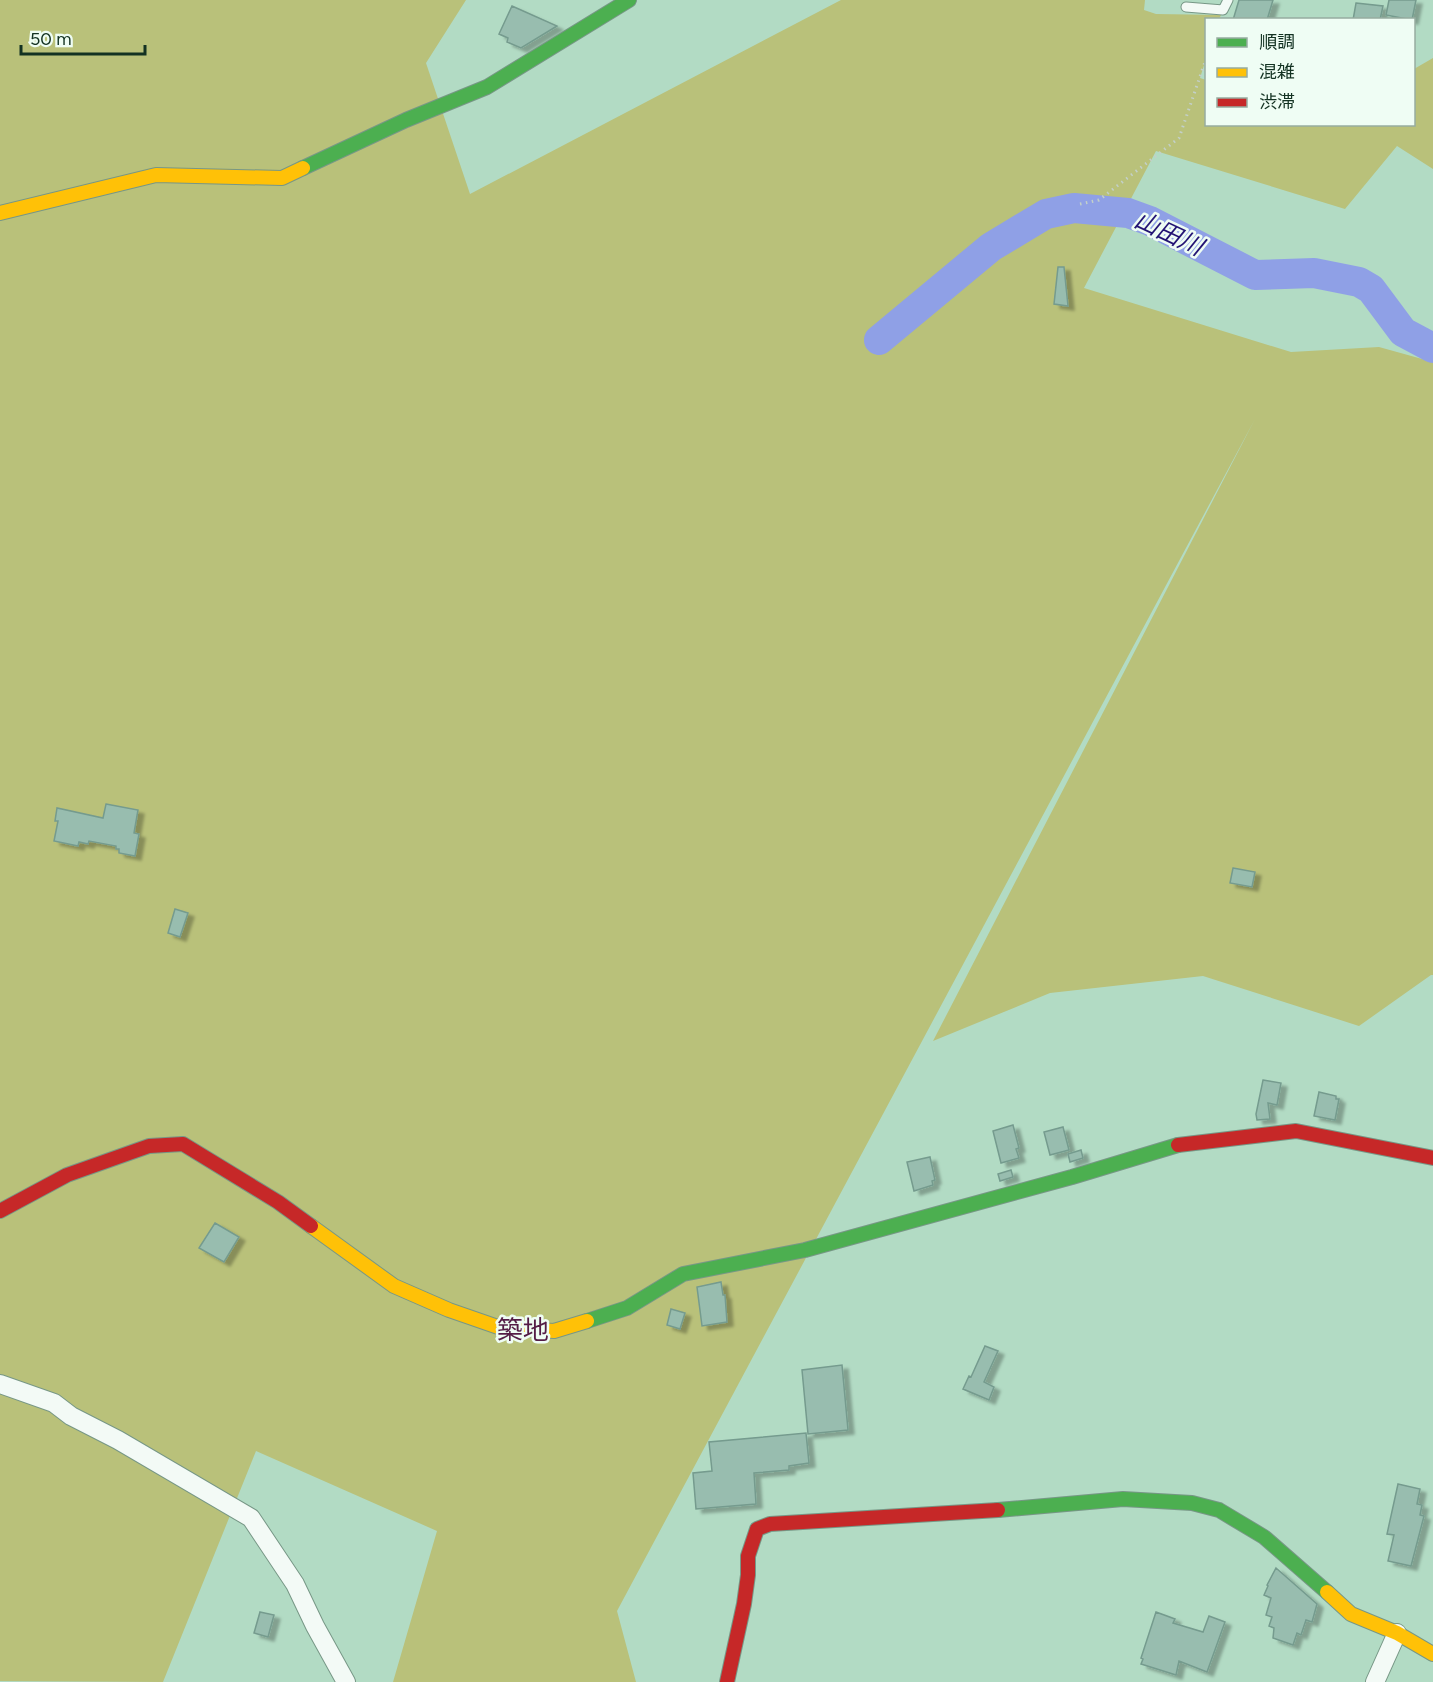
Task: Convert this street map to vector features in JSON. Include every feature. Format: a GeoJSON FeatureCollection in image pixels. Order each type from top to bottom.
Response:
{"type":"FeatureCollection","features":[{"type":"Feature","properties":{"kind":"street"},"geometry":{"type":"LineString","coordinates":[[0,213],[156,175],[282,178],[406,120],[487,87],[629,0]]}},
{"type":"Feature","properties":{"kind":"street"},"geometry":{"type":"LineString","coordinates":[[0,1210],[67,1175],[119,1156],[149,1146],[183,1144],[278,1202],[394,1286],[449,1310],[498,1327],[554,1331],[627,1308],[682,1274],[805,1250],[1072,1177],[1185,1143],[1296,1131],[1433,1158]]}},
{"type":"Feature","properties":{"kind":"street"},"geometry":{"type":"LineString","coordinates":[[0,1384],[54,1403],[70,1416],[118,1440],[251,1518],[295,1584],[346,1682]]}},
{"type":"Feature","properties":{"kind":"street"},"geometry":{"type":"LineString","coordinates":[[727,1682],[744,1604],[748,1556],[757,1529],[770,1524],[1008,1510],[1123,1499],[1192,1503],[1219,1510],[1264,1537],[1351,1614],[1397,1633],[1433,1654]]}},
{"type":"Feature","properties":{"kind":"street"},"geometry":{"type":"LineString","coordinates":[[1375,1682],[1397,1633]]}},
{"type":"Feature","properties":{"kind":"lane"},"geometry":{"type":"LineString","coordinates":[[1186,7],[1223,10],[1228,0]]}},
{"type":"Feature","properties":{"kind":"path"},"geometry":{"type":"LineString","coordinates":[[1080,204],[1099,200],[1179,138],[1205,62]]}},
{"type":"Feature","properties":{"kind":"green space"},"geometry":{"type":"Polygon","coordinates":[[[0,0],[466,0],[426,63],[470,194],[841,0],[1145,0],[1144,10],[1156,14],[1221,15],[1220,18],[1205,18],[1205,62],[1200,78],[1205,80],[1205,126],[1415,126],[1415,68],[1433,58],[1433,169],[1397,146],[1345,209],[1156,151],[1084,288],[1291,352],[1379,347],[1433,362],[1433,975],[1359,1026],[1203,976],[1050,993],[933,1041],[1255,419],[617,1611],[636,1682],[393,1682],[437,1531],[256,1451],[163,1682],[0,1681],[0,0]]]}},
{"type":"Feature","properties":{"kind":"building"},"geometry":{"type":"Polygon","coordinates":[[[1239,0],[1273,0],[1268,18],[1234,18],[1239,0]]]}},
{"type":"Feature","properties":{"kind":"building"},"geometry":{"type":"Polygon","coordinates":[[[1389,0],[1416,0],[1412,18],[1386,15],[1389,0]]]}},
{"type":"Feature","properties":{"kind":"building"},"geometry":{"type":"Polygon","coordinates":[[[1356,3],[1383,6],[1380,18],[1353,18],[1356,3]]]}},
{"type":"Feature","properties":{"kind":"building"},"geometry":{"type":"Polygon","coordinates":[[[512,6],[557,26],[521,48],[507,42],[508,38],[499,34],[512,6]]]}},
{"type":"Feature","properties":{"kind":"building"},"geometry":{"type":"Polygon","coordinates":[[[1058,267],[1064,267],[1068,306],[1054,304],[1058,267]]]}},
{"type":"Feature","properties":{"kind":"building"},"geometry":{"type":"Polygon","coordinates":[[[106,804],[138,810],[134,833],[139,834],[135,856],[119,853],[116,846],[89,841],[88,844],[79,842],[78,846],[54,841],[58,821],[55,821],[57,808],[103,818],[106,804]]]}},
{"type":"Feature","properties":{"kind":"building"},"geometry":{"type":"Polygon","coordinates":[[[1233,868],[1255,872],[1252,887],[1230,883],[1233,868]]]}},
{"type":"Feature","properties":{"kind":"building"},"geometry":{"type":"Polygon","coordinates":[[[175,909],[188,913],[180,937],[168,933],[175,909]]]}},
{"type":"Feature","properties":{"kind":"building"},"geometry":{"type":"Polygon","coordinates":[[[1263,1080],[1281,1083],[1277,1105],[1268,1103],[1270,1119],[1257,1120],[1256,1114],[1263,1080]]]}},
{"type":"Feature","properties":{"kind":"building"},"geometry":{"type":"Polygon","coordinates":[[[1319,1092],[1336,1096],[1336,1099],[1339,1099],[1335,1120],[1314,1116],[1319,1092]]]}},
{"type":"Feature","properties":{"kind":"building"},"geometry":{"type":"Polygon","coordinates":[[[1013,1125],[1019,1158],[1001,1163],[993,1131],[1013,1125]]]}},
{"type":"Feature","properties":{"kind":"building"},"geometry":{"type":"Polygon","coordinates":[[[1063,1127],[1069,1150],[1050,1155],[1044,1132],[1063,1127]]]}},
{"type":"Feature","properties":{"kind":"building"},"geometry":{"type":"Polygon","coordinates":[[[1081,1150],[1083,1158],[1070,1162],[1068,1154],[1081,1150]]]}},
{"type":"Feature","properties":{"kind":"building"},"geometry":{"type":"Polygon","coordinates":[[[930,1157],[935,1180],[932,1181],[933,1185],[914,1191],[907,1162],[930,1157]]]}},
{"type":"Feature","properties":{"kind":"building"},"geometry":{"type":"Polygon","coordinates":[[[1011,1170],[1013,1177],[1000,1181],[998,1174],[1011,1170]]]}},
{"type":"Feature","properties":{"kind":"building"},"geometry":{"type":"Polygon","coordinates":[[[215,1223],[239,1237],[224,1262],[199,1248],[215,1223]]]}},
{"type":"Feature","properties":{"kind":"building"},"geometry":{"type":"Polygon","coordinates":[[[721,1282],[723,1295],[725,1295],[727,1322],[702,1326],[697,1287],[721,1282]]]}},
{"type":"Feature","properties":{"kind":"building"},"geometry":{"type":"Polygon","coordinates":[[[671,1309],[685,1313],[680,1329],[667,1325],[671,1309]]]}},
{"type":"Feature","properties":{"kind":"building"},"geometry":{"type":"Polygon","coordinates":[[[985,1346],[998,1351],[984,1382],[994,1387],[989,1400],[963,1389],[985,1346]]]}},
{"type":"Feature","properties":{"kind":"building"},"geometry":{"type":"Polygon","coordinates":[[[842,1365],[848,1430],[808,1434],[802,1370],[842,1365]]]}},
{"type":"Feature","properties":{"kind":"building"},"geometry":{"type":"Polygon","coordinates":[[[806,1433],[809,1463],[789,1466],[789,1470],[754,1473],[756,1504],[696,1509],[693,1473],[712,1471],[709,1442],[806,1433]]]}},
{"type":"Feature","properties":{"kind":"building"},"geometry":{"type":"Polygon","coordinates":[[[1398,1484],[1420,1489],[1417,1504],[1422,1505],[1420,1515],[1424,1516],[1411,1566],[1388,1561],[1394,1535],[1387,1534],[1398,1484]]]}},
{"type":"Feature","properties":{"kind":"building"},"geometry":{"type":"Polygon","coordinates":[[[1276,1568],[1317,1604],[1312,1622],[1306,1620],[1301,1635],[1297,1633],[1293,1645],[1273,1638],[1274,1628],[1269,1626],[1272,1617],[1266,1615],[1271,1598],[1264,1595],[1276,1568]]]}},
{"type":"Feature","properties":{"kind":"building"},"geometry":{"type":"Polygon","coordinates":[[[260,1612],[274,1615],[268,1637],[254,1633],[260,1612]]]}},
{"type":"Feature","properties":{"kind":"building"},"geometry":{"type":"Polygon","coordinates":[[[1156,1612],[1175,1619],[1173,1623],[1203,1632],[1209,1616],[1225,1622],[1207,1672],[1179,1661],[1176,1675],[1141,1664],[1156,1612]]]}},
{"type":"Feature","properties":{"kind":"waterway","name":"山田川"},"geometry":{"type":"LineString","coordinates":[[879,340],[991,247],[1046,214],[1074,208],[1128,213],[1150,221],[1255,275],[1314,273],[1359,282],[1371,289],[1403,332],[1433,348]]}},
{"type":"Feature","properties":{"kind":"traffic: fast"},"geometry":{"type":"LineString","coordinates":[[303,168],[406,120],[487,87],[629,0]]}},
{"type":"Feature","properties":{"kind":"traffic: fast"},"geometry":{"type":"LineString","coordinates":[[587,1321],[627,1308],[683,1274],[805,1250],[1072,1177],[1178,1145]]}},
{"type":"Feature","properties":{"kind":"traffic: fast"},"geometry":{"type":"LineString","coordinates":[[998,1510],[1123,1499],[1192,1503],[1219,1510],[1264,1537],[1327,1592]]}},
{"type":"Feature","properties":{"kind":"traffic: slow"},"geometry":{"type":"LineString","coordinates":[[0,213],[156,175],[282,178],[303,168]]}},
{"type":"Feature","properties":{"kind":"traffic: slow"},"geometry":{"type":"LineString","coordinates":[[311,1226],[394,1286],[449,1310],[498,1327],[554,1331],[587,1321]]}},
{"type":"Feature","properties":{"kind":"traffic: slow"},"geometry":{"type":"LineString","coordinates":[[1327,1592],[1351,1614],[1397,1633],[1433,1654]]}},
{"type":"Feature","properties":{"kind":"traffic: jam"},"geometry":{"type":"LineString","coordinates":[[1178,1145],[1296,1131],[1433,1158]]}},
{"type":"Feature","properties":{"kind":"traffic: jam"},"geometry":{"type":"LineString","coordinates":[[0,1211],[67,1175],[149,1146],[183,1144],[278,1202],[311,1226]]}},
{"type":"Feature","properties":{"kind":"traffic: jam"},"geometry":{"type":"LineString","coordinates":[[727,1682],[744,1604],[748,1556],[757,1529],[770,1524],[998,1510]]}},
{"type":"Feature","properties":{"kind":"district","name":"築地"},"geometry":{"type":"Point","coordinates":[523,1330]}}]}
